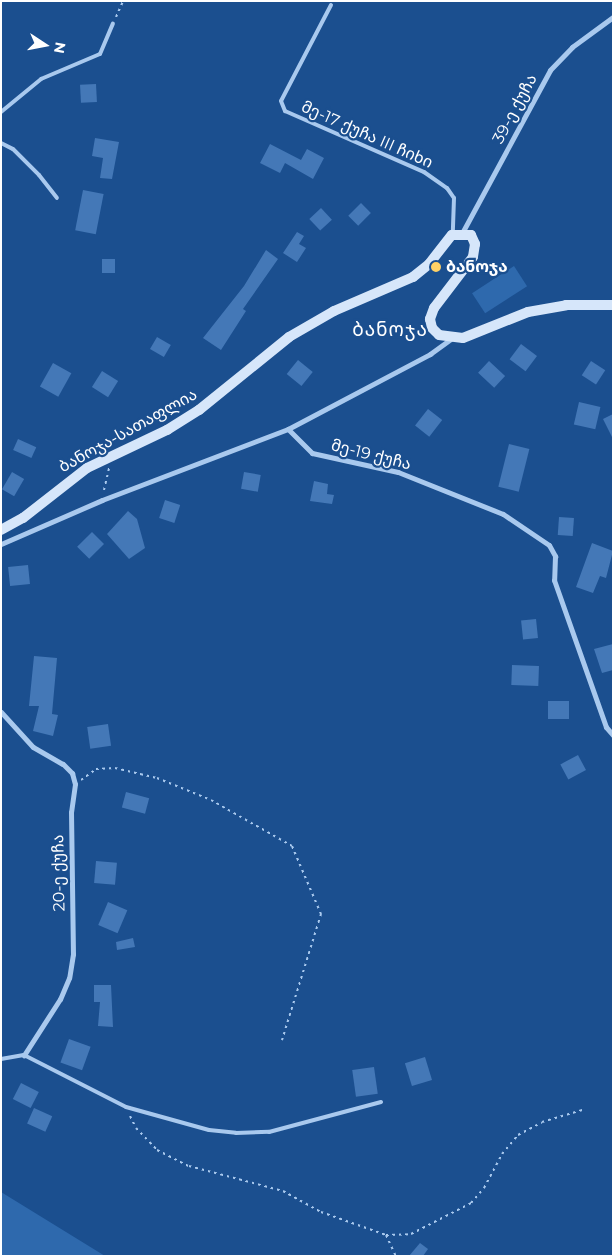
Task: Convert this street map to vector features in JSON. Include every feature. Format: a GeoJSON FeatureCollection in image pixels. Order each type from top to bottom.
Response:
{"type":"FeatureCollection","features":[{"type":"Feature","properties":{"kind":"street","name":"39-ე ქუჩა"},"geometry":{"type":"LineString","coordinates":[[457,234],[550,70],[572,47],[613,17]]}},
{"type":"Feature","properties":{"kind":"street"},"geometry":{"type":"LineString","coordinates":[[450,339],[432,328],[430,319],[434,308],[473,257],[475,244],[470,235],[457,234]]}},
{"type":"Feature","properties":{"kind":"street","name":"ბანოჯა-სათაფლია"},"geometry":{"type":"LineString","coordinates":[[1,530],[23,518],[87,468],[167,430],[199,410],[289,337],[334,311],[413,276],[429,264],[457,234]]}},
{"type":"Feature","properties":{"kind":"street"},"geometry":{"type":"LineString","coordinates":[[1,544],[102,500],[288,429],[430,354],[450,339],[463,338],[528,312],[566,305],[613,305]]}},
{"type":"Feature","properties":{"kind":"street","name":"მე-19 ქუჩა"},"geometry":{"type":"LineString","coordinates":[[288,429],[312,453],[398,472],[503,514],[549,545],[555,556],[554,580],[606,727],[613,735]]}},
{"type":"Feature","properties":{"kind":"street"},"geometry":{"type":"LineString","coordinates":[[1,712],[33,747],[63,764],[72,773],[75,784]]}},
{"type":"Feature","properties":{"kind":"street","name":"20-ე ქუჩა"},"geometry":{"type":"LineString","coordinates":[[24,1055],[60,999],[69,978],[73,954],[71,812],[75,784]]}},
{"type":"Feature","properties":{"kind":"lane","name":"მე-17 ქუჩა III ჩიხი"},"geometry":{"type":"LineString","coordinates":[[332,5],[281,101],[285,111],[424,172],[447,188],[454,198],[457,234]]}},
{"type":"Feature","properties":{"kind":"lane"},"geometry":{"type":"LineString","coordinates":[[1,112],[41,79],[100,54],[113,24]]}},
{"type":"Feature","properties":{"kind":"lane"},"geometry":{"type":"LineString","coordinates":[[1,143],[13,149],[39,175],[57,198]]}},
{"type":"Feature","properties":{"kind":"lane"},"geometry":{"type":"LineString","coordinates":[[1,1058],[24,1055],[126,1107],[209,1130],[236,1133],[269,1132],[381,1102]]}},
{"type":"Feature","properties":{"kind":"path"},"geometry":{"type":"LineString","coordinates":[[113,24],[123,1]]}},
{"type":"Feature","properties":{"kind":"path"},"geometry":{"type":"LineString","coordinates":[[102,500],[112,455]]}},
{"type":"Feature","properties":{"kind":"path"},"geometry":{"type":"LineString","coordinates":[[75,784],[96,769],[115,768],[156,778],[211,800],[292,846],[321,914],[282,1040]]}},
{"type":"Feature","properties":{"kind":"path"},"geometry":{"type":"LineString","coordinates":[[126,1107],[136,1128],[157,1150],[190,1166],[283,1191],[321,1212],[386,1235],[410,1234],[471,1203],[484,1188],[502,1154],[518,1135],[542,1122],[582,1110]]}},
{"type":"Feature","properties":{"kind":"path"},"geometry":{"type":"LineString","coordinates":[[386,1235],[396,1256]]}},
{"type":"Feature","properties":{"kind":"shaded area"},"geometry":{"type":"Polygon","coordinates":[[[514,266],[527,286],[485,313],[472,293],[514,266]]]}},
{"type":"Feature","properties":{"kind":"shaded area"},"geometry":{"type":"Polygon","coordinates":[[[1,1192],[105,1256],[1,1256],[1,1192]]]}},
{"type":"Feature","properties":{"kind":"building"},"geometry":{"type":"Polygon","coordinates":[[[96,84],[97,102],[81,103],[80,85],[96,84]]]}},
{"type":"Feature","properties":{"kind":"building"},"geometry":{"type":"Polygon","coordinates":[[[95,138],[119,142],[112,179],[100,178],[103,158],[92,156],[95,138]]]}},
{"type":"Feature","properties":{"kind":"building"},"geometry":{"type":"Polygon","coordinates":[[[270,144],[301,160],[307,149],[324,158],[313,179],[285,163],[280,173],[260,163],[270,144]]]}},
{"type":"Feature","properties":{"kind":"building"},"geometry":{"type":"Polygon","coordinates":[[[83,190],[104,194],[96,234],[75,230],[83,190]]]}},
{"type":"Feature","properties":{"kind":"building"},"geometry":{"type":"Polygon","coordinates":[[[361,203],[371,213],[358,226],[348,216],[361,203]]]}},
{"type":"Feature","properties":{"kind":"building"},"geometry":{"type":"Polygon","coordinates":[[[321,208],[332,220],[320,231],[309,219],[321,208]]]}},
{"type":"Feature","properties":{"kind":"building"},"geometry":{"type":"Polygon","coordinates":[[[297,232],[304,236],[299,244],[306,248],[297,262],[283,253],[297,232]]]}},
{"type":"Feature","properties":{"kind":"building"},"geometry":{"type":"Polygon","coordinates":[[[266,250],[278,259],[243,309],[246,311],[221,350],[203,338],[244,286],[266,250]]]}},
{"type":"Feature","properties":{"kind":"building"},"geometry":{"type":"Polygon","coordinates":[[[102,259],[115,259],[115,273],[102,273],[102,259]]]}},
{"type":"Feature","properties":{"kind":"building"},"geometry":{"type":"Polygon","coordinates":[[[157,337],[171,345],[164,357],[150,349],[157,337]]]}},
{"type":"Feature","properties":{"kind":"building"},"geometry":{"type":"Polygon","coordinates":[[[521,344],[537,356],[526,371],[510,359],[521,344]]]}},
{"type":"Feature","properties":{"kind":"building"},"geometry":{"type":"Polygon","coordinates":[[[298,360],[313,372],[301,386],[287,374],[298,360]]]}},
{"type":"Feature","properties":{"kind":"building"},"geometry":{"type":"Polygon","coordinates":[[[489,361],[505,376],[494,388],[478,373],[489,361]]]}},
{"type":"Feature","properties":{"kind":"building"},"geometry":{"type":"Polygon","coordinates":[[[591,361],[605,370],[596,385],[582,375],[591,361]]]}},
{"type":"Feature","properties":{"kind":"building"},"geometry":{"type":"Polygon","coordinates":[[[53,363],[71,373],[58,397],[40,387],[53,363]]]}},
{"type":"Feature","properties":{"kind":"building"},"geometry":{"type":"Polygon","coordinates":[[[102,371],[118,381],[108,397],[92,387],[102,371]]]}},
{"type":"Feature","properties":{"kind":"building"},"geometry":{"type":"Polygon","coordinates":[[[579,402],[600,407],[595,429],[574,424],[579,402]]]}},
{"type":"Feature","properties":{"kind":"building"},"geometry":{"type":"Polygon","coordinates":[[[428,409],[442,420],[429,437],[415,426],[428,409]]]}},
{"type":"Feature","properties":{"kind":"building"},"geometry":{"type":"Polygon","coordinates":[[[613,414],[613,439],[603,419],[613,414]]]}},
{"type":"Feature","properties":{"kind":"building"},"geometry":{"type":"Polygon","coordinates":[[[18,439],[36,447],[31,458],[13,450],[18,439]]]}},
{"type":"Feature","properties":{"kind":"building"},"geometry":{"type":"Polygon","coordinates":[[[509,444],[529,449],[519,492],[498,487],[509,444]]]}},
{"type":"Feature","properties":{"kind":"building"},"geometry":{"type":"Polygon","coordinates":[[[12,472],[24,479],[14,496],[2,489],[12,472]]]}},
{"type":"Feature","properties":{"kind":"building"},"geometry":{"type":"Polygon","coordinates":[[[244,472],[261,475],[258,492],[241,489],[244,472]]]}},
{"type":"Feature","properties":{"kind":"building"},"geometry":{"type":"Polygon","coordinates":[[[314,481],[328,484],[327,494],[334,495],[332,504],[310,501],[314,481]]]}},
{"type":"Feature","properties":{"kind":"building"},"geometry":{"type":"Polygon","coordinates":[[[165,500],[180,505],[174,523],[159,518],[165,500]]]}},
{"type":"Feature","properties":{"kind":"building"},"geometry":{"type":"Polygon","coordinates":[[[128,511],[137,519],[145,548],[129,559],[107,534],[128,511]]]}},
{"type":"Feature","properties":{"kind":"building"},"geometry":{"type":"Polygon","coordinates":[[[559,517],[574,518],[573,536],[558,535],[559,517]]]}},
{"type":"Feature","properties":{"kind":"building"},"geometry":{"type":"Polygon","coordinates":[[[92,532],[104,544],[89,559],[77,547],[92,532]]]}},
{"type":"Feature","properties":{"kind":"building"},"geometry":{"type":"Polygon","coordinates":[[[592,543],[613,551],[606,578],[600,576],[593,593],[576,587],[592,543]]]}},
{"type":"Feature","properties":{"kind":"building"},"geometry":{"type":"Polygon","coordinates":[[[28,565],[30,584],[10,586],[8,567],[28,565]]]}},
{"type":"Feature","properties":{"kind":"building"},"geometry":{"type":"Polygon","coordinates":[[[536,619],[538,638],[523,639],[521,621],[536,619]]]}},
{"type":"Feature","properties":{"kind":"building"},"geometry":{"type":"Polygon","coordinates":[[[613,644],[613,670],[602,673],[594,649],[613,644]]]}},
{"type":"Feature","properties":{"kind":"building"},"geometry":{"type":"Polygon","coordinates":[[[34,656],[57,658],[52,714],[58,715],[53,736],[33,731],[39,706],[29,706],[34,656]]]}},
{"type":"Feature","properties":{"kind":"building"},"geometry":{"type":"Polygon","coordinates":[[[512,665],[539,666],[538,686],[511,685],[512,665]]]}},
{"type":"Feature","properties":{"kind":"building"},"geometry":{"type":"Polygon","coordinates":[[[548,701],[569,701],[569,719],[548,719],[548,701]]]}},
{"type":"Feature","properties":{"kind":"building"},"geometry":{"type":"Polygon","coordinates":[[[108,724],[111,746],[90,749],[87,727],[108,724]]]}},
{"type":"Feature","properties":{"kind":"building"},"geometry":{"type":"Polygon","coordinates":[[[578,755],[586,770],[568,779],[560,764],[578,755]]]}},
{"type":"Feature","properties":{"kind":"building"},"geometry":{"type":"Polygon","coordinates":[[[126,792],[149,798],[145,814],[122,807],[126,792]]]}},
{"type":"Feature","properties":{"kind":"building"},"geometry":{"type":"Polygon","coordinates":[[[96,861],[117,863],[115,885],[94,883],[96,861]]]}},
{"type":"Feature","properties":{"kind":"building"},"geometry":{"type":"Polygon","coordinates":[[[108,902],[127,910],[118,933],[98,925],[108,902]]]}},
{"type":"Feature","properties":{"kind":"building"},"geometry":{"type":"Polygon","coordinates":[[[133,938],[135,947],[117,950],[116,942],[133,938]]]}},
{"type":"Feature","properties":{"kind":"building"},"geometry":{"type":"Polygon","coordinates":[[[94,985],[111,985],[113,1027],[98,1026],[100,1002],[94,1002],[94,985]]]}},
{"type":"Feature","properties":{"kind":"building"},"geometry":{"type":"Polygon","coordinates":[[[69,1039],[91,1047],[82,1070],[60,1062],[69,1039]]]}},
{"type":"Feature","properties":{"kind":"building"},"geometry":{"type":"Polygon","coordinates":[[[425,1057],[432,1080],[412,1086],[405,1063],[425,1057]]]}},
{"type":"Feature","properties":{"kind":"building"},"geometry":{"type":"Polygon","coordinates":[[[374,1067],[378,1094],[356,1097],[352,1070],[374,1067]]]}},
{"type":"Feature","properties":{"kind":"building"},"geometry":{"type":"Polygon","coordinates":[[[21,1083],[39,1092],[31,1108],[13,1099],[21,1083]]]}},
{"type":"Feature","properties":{"kind":"building"},"geometry":{"type":"Polygon","coordinates":[[[34,1108],[52,1116],[45,1132],[27,1124],[34,1108]]]}},
{"type":"Feature","properties":{"kind":"building"},"geometry":{"type":"Polygon","coordinates":[[[420,1243],[428,1249],[423,1256],[409,1256],[420,1243]]]}},
{"type":"Feature","properties":{"kind":"place","name":"ბანოჯა"},"geometry":{"type":"Point","coordinates":[436,267]}},
{"type":"Feature","properties":{"kind":"district","name":"ბანოჯა"},"geometry":{"type":"Point","coordinates":[390,330]}}]}
